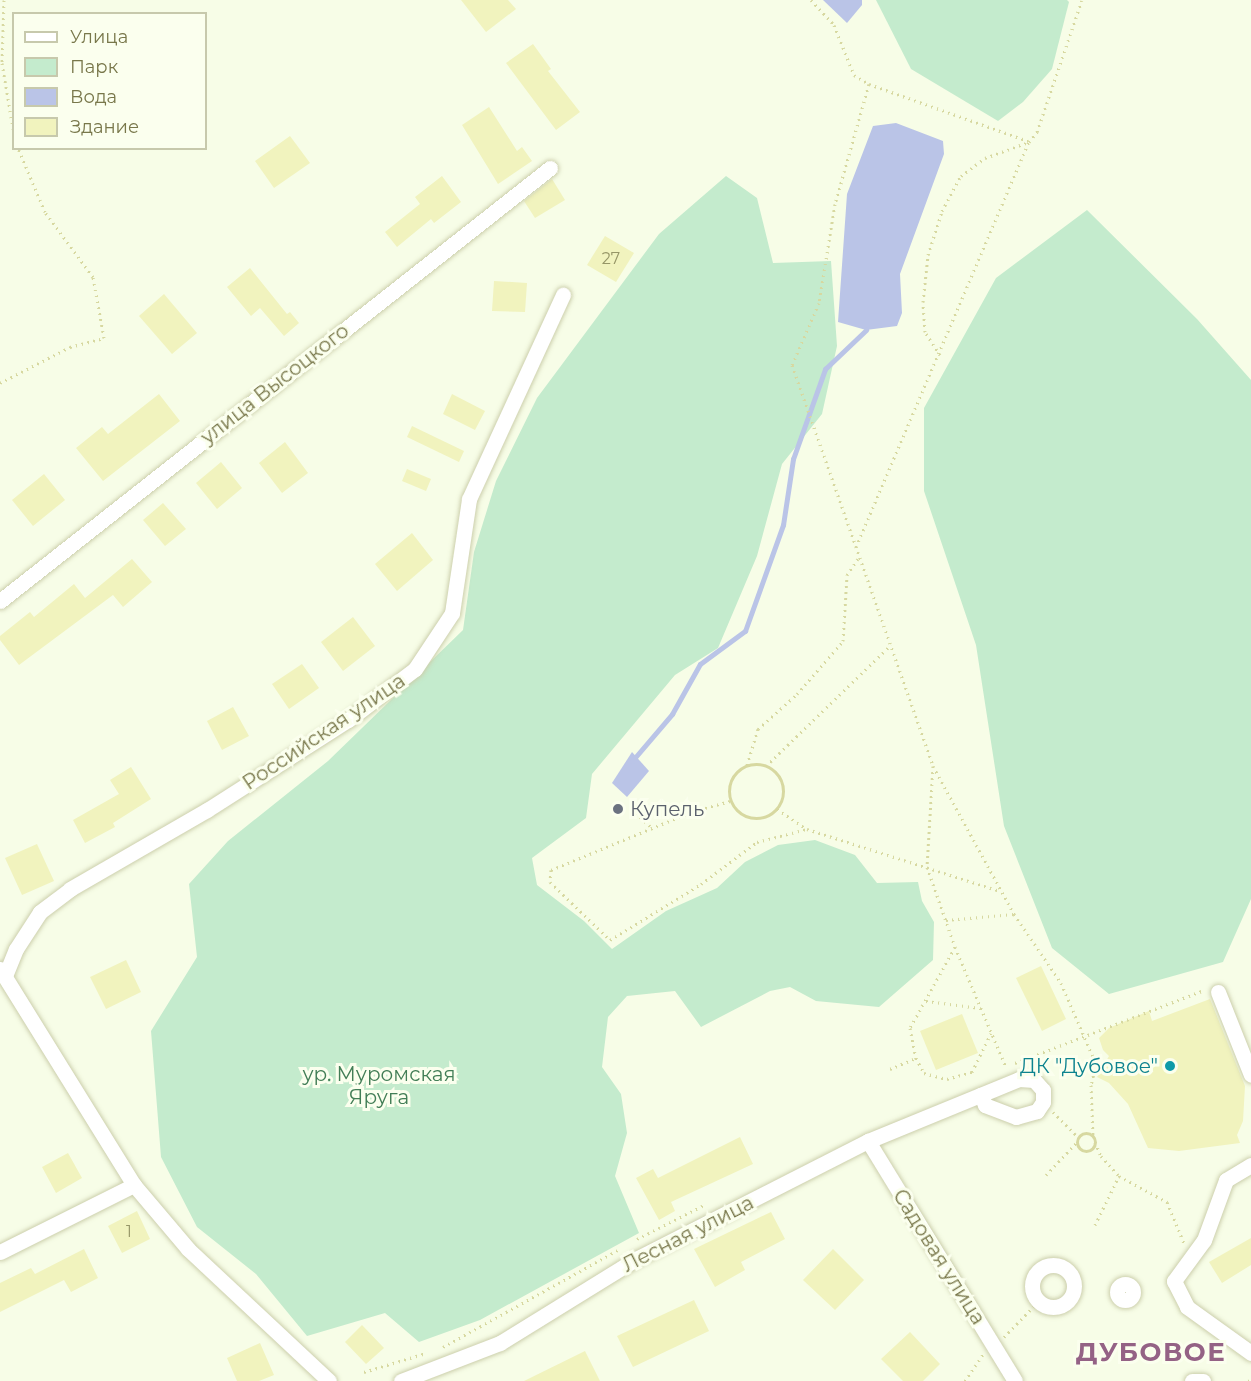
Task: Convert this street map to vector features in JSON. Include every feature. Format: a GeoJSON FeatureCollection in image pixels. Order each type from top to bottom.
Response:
{"type":"FeatureCollection","features":[{"type":"Feature","properties":{"kind":"street","name":"улица Высоцкого"},"geometry":{"type":"LineString","coordinates":[[0,601],[550,168]]}},
{"type":"Feature","properties":{"kind":"street","name":"Российская улица"},"geometry":{"type":"LineString","coordinates":[[2,973],[40,912],[70,889],[298,752],[415,669],[452,612],[469,499],[563,296]]}},
{"type":"Feature","properties":{"kind":"street"},"geometry":{"type":"LineString","coordinates":[[2,973],[134,1185],[188,1248],[329,1381]]}},
{"type":"Feature","properties":{"kind":"street"},"geometry":{"type":"LineString","coordinates":[[1218,992],[1251,1075]]}},
{"type":"Feature","properties":{"kind":"street","name":"Лесная улица"},"geometry":{"type":"LineString","coordinates":[[404,1381],[500,1343],[636,1259],[868,1141],[981,1095]]}},
{"type":"Feature","properties":{"kind":"street","name":"Садовая улица"},"geometry":{"type":"LineString","coordinates":[[868,1141],[1008,1378]]}},
{"type":"Feature","properties":{"kind":"street"},"geometry":{"type":"LineString","coordinates":[[1251,1165],[1226,1180],[1204,1240],[1174,1281],[1187,1307],[1251,1353]]}},
{"type":"Feature","properties":{"kind":"street"},"geometry":{"type":"LineString","coordinates":[[0,1252],[134,1185]]}},
{"type":"Feature","properties":{"kind":"street"},"geometry":{"type":"LineString","coordinates":[[1192,1381],[1203,1381]]}},
{"type":"Feature","properties":{"kind":"path"},"geometry":{"type":"LineString","coordinates":[[4,0],[2,63],[12,122]]}},
{"type":"Feature","properties":{"kind":"path"},"geometry":{"type":"LineString","coordinates":[[811,0],[834,25],[854,75],[869,84],[1029,142]]}},
{"type":"Feature","properties":{"kind":"path"},"geometry":{"type":"LineString","coordinates":[[856,547],[924,394],[1029,142],[1037,132],[1082,0]]}},
{"type":"Feature","properties":{"kind":"path"},"geometry":{"type":"LineString","coordinates":[[869,84],[835,204],[819,303],[792,365],[933,766],[1001,892],[1061,983],[1096,1064],[1091,1085],[1093,1136],[1101,1156],[1119,1176],[1167,1202],[1182,1238]]}},
{"type":"Feature","properties":{"kind":"path"},"geometry":{"type":"LineString","coordinates":[[940,356],[925,332],[923,302],[928,255],[942,211],[961,176],[985,158],[1029,142]]}},
{"type":"Feature","properties":{"kind":"path"},"geometry":{"type":"LineString","coordinates":[[0,383],[70,347],[104,338],[93,277],[45,212],[19,150]]}},
{"type":"Feature","properties":{"kind":"path"},"geometry":{"type":"LineString","coordinates":[[747,765],[758,729],[797,694],[843,641],[847,575],[859,557]]}},
{"type":"Feature","properties":{"kind":"path"},"geometry":{"type":"LineString","coordinates":[[766,766],[891,645]]}},
{"type":"Feature","properties":{"kind":"path"},"geometry":{"type":"LineString","coordinates":[[747,765],[766,766],[782,782],[783,796],[777,809],[766,817],[751,818],[738,812],[730,801],[729,786],[735,773],[747,765]]}},
{"type":"Feature","properties":{"kind":"path"},"geometry":{"type":"LineString","coordinates":[[933,766],[927,867],[955,947],[1006,1067],[1084,1034],[1209,989],[1218,992]]}},
{"type":"Feature","properties":{"kind":"path"},"geometry":{"type":"LineString","coordinates":[[730,801],[652,828],[551,870],[550,882],[610,940],[701,884],[757,842],[807,829]]}},
{"type":"Feature","properties":{"kind":"path"},"geometry":{"type":"LineString","coordinates":[[631,808],[652,828]]}},
{"type":"Feature","properties":{"kind":"path"},"geometry":{"type":"LineString","coordinates":[[777,809],[807,829],[1001,892]]}},
{"type":"Feature","properties":{"kind":"path"},"geometry":{"type":"LineString","coordinates":[[946,920],[1014,914]]}},
{"type":"Feature","properties":{"kind":"path"},"geometry":{"type":"LineString","coordinates":[[955,947],[910,1028],[916,1058],[924,1073],[947,1079],[972,1072],[991,1033]]}},
{"type":"Feature","properties":{"kind":"path"},"geometry":{"type":"LineString","coordinates":[[926,1001],[981,1008]]}},
{"type":"Feature","properties":{"kind":"path"},"geometry":{"type":"LineString","coordinates":[[890,1069],[916,1058]]}},
{"type":"Feature","properties":{"kind":"path"},"geometry":{"type":"LineString","coordinates":[[1060,1120],[1078,1137]]}},
{"type":"Feature","properties":{"kind":"path"},"geometry":{"type":"LineString","coordinates":[[1078,1137],[1088,1133],[1093,1136]]}},
{"type":"Feature","properties":{"kind":"path"},"geometry":{"type":"LineString","coordinates":[[1046,1176],[1077,1142],[1078,1137]]}},
{"type":"Feature","properties":{"kind":"path"},"geometry":{"type":"LineString","coordinates":[[1077,1142],[1083,1150],[1089,1150],[1095,1142]]}},
{"type":"Feature","properties":{"kind":"path"},"geometry":{"type":"LineString","coordinates":[[1095,1225],[1119,1176]]}},
{"type":"Feature","properties":{"kind":"green space"},"geometry":{"type":"Polygon","coordinates":[[[876,0],[1067,0],[1069,2],[1052,69],[1023,102],[998,121],[911,69],[876,0]]]}},
{"type":"Feature","properties":{"kind":"green space","name":"ур. Муромская Яруга"},"geometry":{"type":"Polygon","coordinates":[[[726,176],[757,198],[773,263],[831,261],[837,346],[822,414],[782,464],[757,556],[718,648],[675,675],[592,774],[586,818],[532,858],[537,885],[584,921],[612,949],[666,911],[717,888],[745,862],[778,845],[815,840],[855,855],[877,883],[918,882],[922,901],[934,922],[933,960],[879,1007],[816,1001],[790,987],[770,991],[701,1027],[675,991],[627,996],[608,1017],[602,1067],[621,1094],[627,1133],[615,1176],[639,1233],[480,1320],[419,1342],[385,1313],[307,1336],[256,1274],[197,1227],[161,1157],[151,1031],[197,957],[189,884],[228,841],[328,761],[463,630],[474,552],[496,481],[537,398],[659,234],[726,176]]]}},
{"type":"Feature","properties":{"kind":"green space"},"geometry":{"type":"Polygon","coordinates":[[[1087,210],[1197,319],[1251,380],[1251,899],[1223,962],[1109,994],[1052,948],[1004,826],[976,645],[924,491],[924,408],[996,278],[1087,210]]]}},
{"type":"Feature","properties":{"kind":"water"},"geometry":{"type":"Polygon","coordinates":[[[823,0],[862,0],[862,5],[847,23],[823,0]]]}},
{"type":"Feature","properties":{"kind":"water"},"geometry":{"type":"Polygon","coordinates":[[[896,123],[943,141],[944,154],[900,274],[902,313],[897,326],[866,330],[838,322],[847,194],[873,126],[896,123]]]}},
{"type":"Feature","properties":{"kind":"water"},"geometry":{"type":"Polygon","coordinates":[[[632,752],[649,771],[627,797],[612,783],[632,752]]]}},
{"type":"Feature","properties":{"kind":"building"},"geometry":{"type":"Polygon","coordinates":[[[461,0],[508,0],[516,9],[486,32],[461,0]]]}},
{"type":"Feature","properties":{"kind":"building"},"geometry":{"type":"Polygon","coordinates":[[[533,44],[551,69],[548,71],[580,112],[556,130],[506,63],[533,44]]]}},
{"type":"Feature","properties":{"kind":"building"},"geometry":{"type":"Polygon","coordinates":[[[489,107],[517,151],[522,147],[532,161],[498,184],[462,125],[489,107]]]}},
{"type":"Feature","properties":{"kind":"building"},"geometry":{"type":"Polygon","coordinates":[[[290,136],[310,163],[274,188],[255,161],[290,136]]]}},
{"type":"Feature","properties":{"kind":"building"},"geometry":{"type":"Polygon","coordinates":[[[442,176],[461,202],[434,223],[431,219],[397,247],[385,232],[420,204],[415,197],[442,176]]]}},
{"type":"Feature","properties":{"kind":"building"},"geometry":{"type":"Polygon","coordinates":[[[552,179],[565,200],[535,218],[524,201],[552,179]]]}},
{"type":"Feature","properties":{"kind":"building"},"geometry":{"type":"Polygon","coordinates":[[[605,236],[634,253],[616,282],[587,265],[605,236]]]}},
{"type":"Feature","properties":{"kind":"building"},"geometry":{"type":"Polygon","coordinates":[[[250,268],[287,314],[290,312],[299,323],[284,336],[260,308],[251,316],[227,287],[250,268]]]}},
{"type":"Feature","properties":{"kind":"building"},"geometry":{"type":"Polygon","coordinates":[[[494,281],[527,283],[525,312],[492,311],[494,281]]]}},
{"type":"Feature","properties":{"kind":"building"},"geometry":{"type":"Polygon","coordinates":[[[164,294],[197,333],[172,354],[139,316],[164,294]]]}},
{"type":"Feature","properties":{"kind":"building"},"geometry":{"type":"Polygon","coordinates":[[[159,394],[180,421],[103,481],[76,448],[102,427],[108,434],[159,394]]]}},
{"type":"Feature","properties":{"kind":"building"},"geometry":{"type":"Polygon","coordinates":[[[452,394],[485,411],[475,430],[443,414],[452,394]]]}},
{"type":"Feature","properties":{"kind":"building"},"geometry":{"type":"Polygon","coordinates":[[[412,426],[464,451],[459,462],[407,437],[412,426]]]}},
{"type":"Feature","properties":{"kind":"building"},"geometry":{"type":"Polygon","coordinates":[[[285,442],[308,473],[282,493],[259,463],[285,442]]]}},
{"type":"Feature","properties":{"kind":"building"},"geometry":{"type":"Polygon","coordinates":[[[221,462],[242,488],[217,509],[196,483],[221,462]]]}},
{"type":"Feature","properties":{"kind":"building"},"geometry":{"type":"Polygon","coordinates":[[[407,469],[431,479],[426,491],[402,481],[407,469]]]}},
{"type":"Feature","properties":{"kind":"building"},"geometry":{"type":"Polygon","coordinates":[[[44,474],[65,500],[33,526],[12,500],[44,474]]]}},
{"type":"Feature","properties":{"kind":"building"},"geometry":{"type":"Polygon","coordinates":[[[163,503],[186,529],[165,546],[143,520],[163,503]]]}},
{"type":"Feature","properties":{"kind":"building"},"geometry":{"type":"Polygon","coordinates":[[[412,533],[433,560],[397,591],[375,564],[412,533]]]}},
{"type":"Feature","properties":{"kind":"building"},"geometry":{"type":"Polygon","coordinates":[[[132,559],[152,582],[123,607],[113,595],[19,665],[0,640],[0,636],[30,612],[34,617],[74,584],[85,598],[132,559]]]}},
{"type":"Feature","properties":{"kind":"building"},"geometry":{"type":"Polygon","coordinates":[[[353,617],[375,646],[343,671],[321,642],[353,617]]]}},
{"type":"Feature","properties":{"kind":"building"},"geometry":{"type":"Polygon","coordinates":[[[302,664],[319,688],[289,709],[272,684],[302,664]]]}},
{"type":"Feature","properties":{"kind":"building"},"geometry":{"type":"Polygon","coordinates":[[[233,707],[249,736],[222,750],[207,721],[233,707]]]}},
{"type":"Feature","properties":{"kind":"building"},"geometry":{"type":"Polygon","coordinates":[[[131,767],[151,799],[113,823],[115,827],[85,843],[73,820],[119,794],[110,780],[131,767]]]}},
{"type":"Feature","properties":{"kind":"building"},"geometry":{"type":"Polygon","coordinates":[[[37,844],[54,881],[22,895],[5,858],[37,844]]]}},
{"type":"Feature","properties":{"kind":"building"},"geometry":{"type":"Polygon","coordinates":[[[126,960],[141,992],[106,1009],[90,977],[126,960]]]}},
{"type":"Feature","properties":{"kind":"building"},"geometry":{"type":"Polygon","coordinates":[[[1041,966],[1066,1019],[1042,1031],[1016,978],[1041,966]]]}},
{"type":"Feature","properties":{"kind":"building","name":"ДК \"Дубовое\""},"geometry":{"type":"Polygon","coordinates":[[[1210,999],[1245,1086],[1243,1121],[1237,1135],[1240,1143],[1179,1151],[1148,1148],[1128,1104],[1109,1083],[1097,1077],[1109,1056],[1103,1050],[1099,1038],[1109,1028],[1149,1011],[1152,1021],[1210,999]]]}},
{"type":"Feature","properties":{"kind":"building"},"geometry":{"type":"Polygon","coordinates":[[[962,1014],[978,1053],[936,1070],[920,1031],[962,1014]]]}},
{"type":"Feature","properties":{"kind":"building"},"geometry":{"type":"Polygon","coordinates":[[[740,1137],[753,1164],[671,1202],[675,1211],[659,1220],[636,1178],[653,1169],[658,1178],[740,1137]]]}},
{"type":"Feature","properties":{"kind":"building"},"geometry":{"type":"Polygon","coordinates":[[[68,1153],[82,1178],[56,1193],[42,1167],[68,1153]]]}},
{"type":"Feature","properties":{"kind":"building"},"geometry":{"type":"Polygon","coordinates":[[[137,1211],[150,1239],[122,1253],[108,1226],[137,1211]]]}},
{"type":"Feature","properties":{"kind":"building"},"geometry":{"type":"Polygon","coordinates":[[[771,1212],[785,1239],[741,1262],[745,1270],[715,1287],[694,1249],[771,1212]]]}},
{"type":"Feature","properties":{"kind":"building"},"geometry":{"type":"Polygon","coordinates":[[[1251,1238],[1251,1265],[1222,1283],[1209,1262],[1251,1238]]]}},
{"type":"Feature","properties":{"kind":"building"},"geometry":{"type":"Polygon","coordinates":[[[84,1249],[98,1278],[71,1292],[64,1280],[0,1312],[0,1283],[31,1268],[35,1274],[84,1249]]]}},
{"type":"Feature","properties":{"kind":"building"},"geometry":{"type":"Polygon","coordinates":[[[833,1249],[864,1280],[835,1310],[803,1280],[833,1249]]]}},
{"type":"Feature","properties":{"kind":"building"},"geometry":{"type":"Polygon","coordinates":[[[694,1300],[709,1331],[633,1367],[617,1336],[694,1300]]]}},
{"type":"Feature","properties":{"kind":"building"},"geometry":{"type":"Polygon","coordinates":[[[362,1325],[384,1348],[366,1364],[345,1342],[362,1325]]]}},
{"type":"Feature","properties":{"kind":"building"},"geometry":{"type":"Polygon","coordinates":[[[910,1332],[940,1364],[923,1381],[903,1381],[881,1359],[910,1332]]]}},
{"type":"Feature","properties":{"kind":"building"},"geometry":{"type":"Polygon","coordinates":[[[260,1343],[274,1375],[259,1381],[237,1381],[227,1358],[260,1343]]]}},
{"type":"Feature","properties":{"kind":"building"},"geometry":{"type":"Polygon","coordinates":[[[585,1351],[600,1381],[524,1381],[585,1351]]]}},
{"type":"Feature","properties":{"kind":"waterway"},"geometry":{"type":"LineString","coordinates":[[632,761],[672,714],[700,664],[745,631],[783,525],[793,459],[825,369],[866,330]]}},
{"type":"Feature","properties":{"kind":"place","name":"Купель"},"geometry":{"type":"Point","coordinates":[618,809]}},
{"type":"Feature","properties":{"kind":"place","name":"ДК \"Дубовое\""},"geometry":{"type":"Point","coordinates":[1170,1066]}},
{"type":"Feature","properties":{"kind":"district","name":"ДУБОВОЕ"},"geometry":{"type":"Point","coordinates":[1151,1353]}}]}
